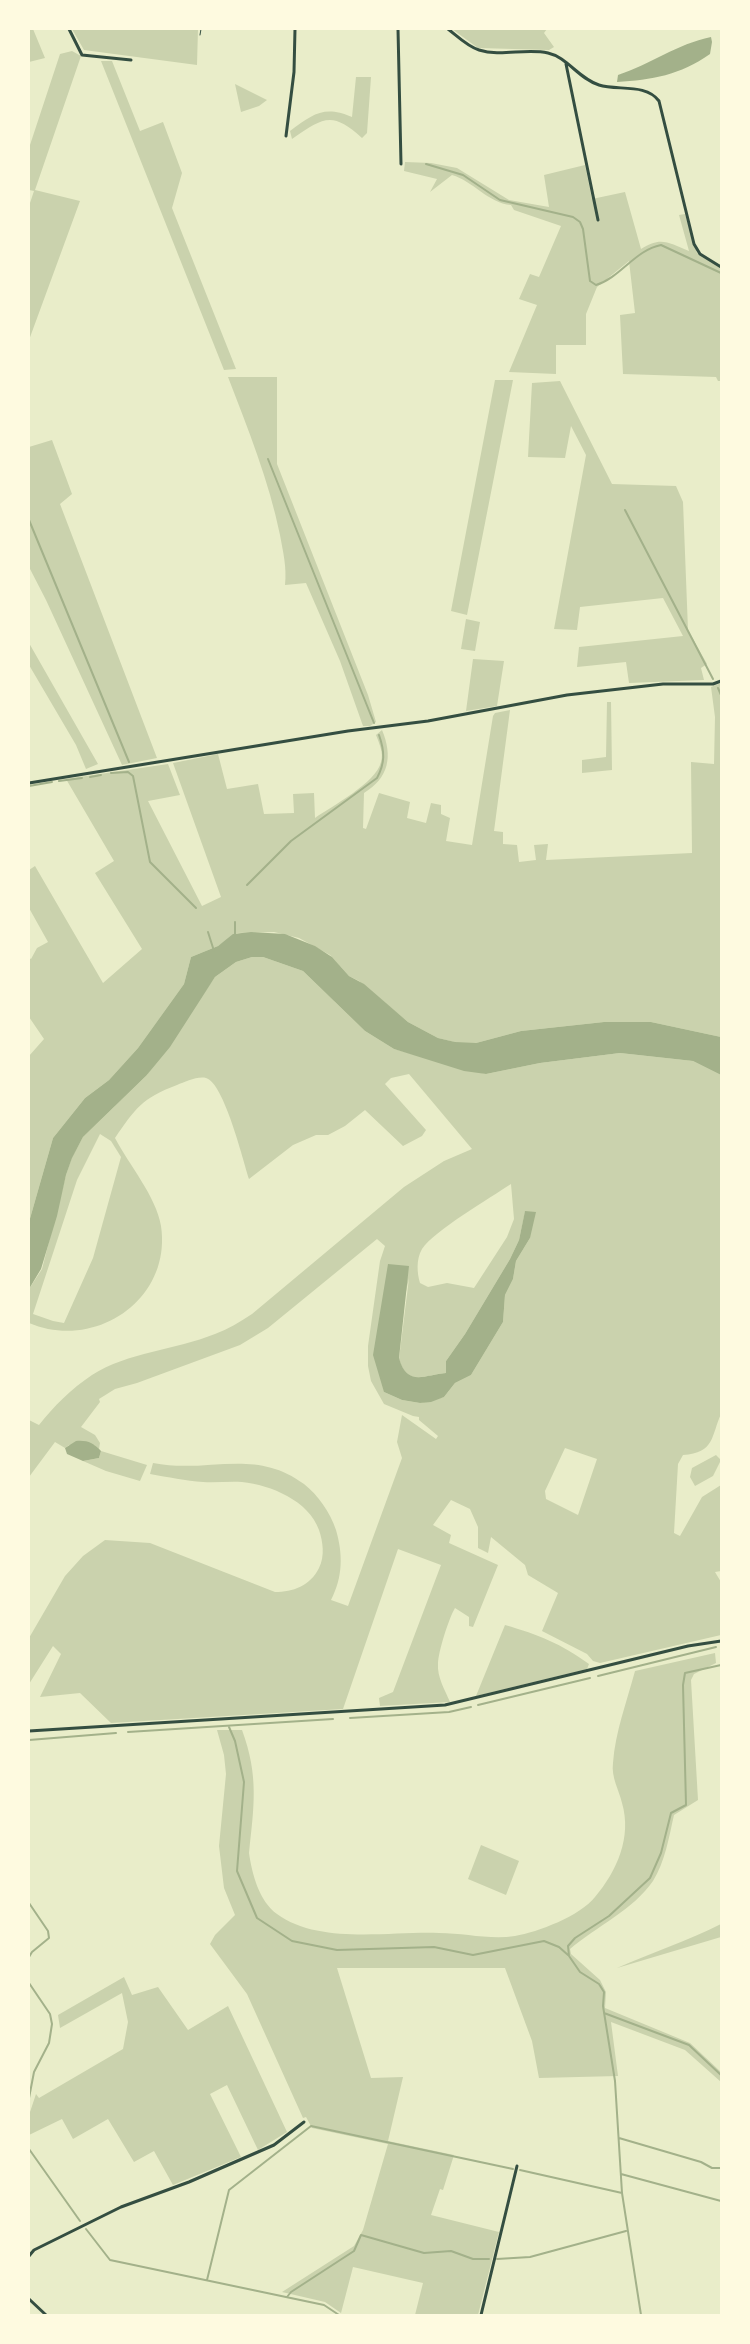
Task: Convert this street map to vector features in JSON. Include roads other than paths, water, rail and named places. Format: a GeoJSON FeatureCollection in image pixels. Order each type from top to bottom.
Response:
{"type":"FeatureCollection","features":[{"type":"Feature","properties":{"kind":"street"},"geometry":{"type":"LineString","coordinates":[[69,29],[82,55],[131,60]]}},
{"type":"Feature","properties":{"kind":"street"},"geometry":{"type":"LineString","coordinates":[[286,136],[294,72],[295,29]]}},
{"type":"Feature","properties":{"kind":"street"},"geometry":{"type":"LineString","coordinates":[[398,29],[401,164]]}},
{"type":"Feature","properties":{"kind":"street"},"geometry":{"type":"LineString","coordinates":[[448,29],[478,50],[549,53],[595,84],[610,88],[645,90],[654,94],[659,101],[694,244],[700,254],[721,267]]}},
{"type":"Feature","properties":{"kind":"street"},"geometry":{"type":"LineString","coordinates":[[566,64],[598,220]]}},
{"type":"Feature","properties":{"kind":"street"},"geometry":{"type":"LineString","coordinates":[[29,783],[348,731],[428,721],[567,695],[663,684],[713,684],[721,681]]}},
{"type":"Feature","properties":{"kind":"street"},"geometry":{"type":"LineString","coordinates":[[29,1731],[445,1706],[721,1640]]}},
{"type":"Feature","properties":{"kind":"street"},"geometry":{"type":"LineString","coordinates":[[29,2256],[34,2250],[121,2207],[196,2179],[274,2145],[304,2122]]}},
{"type":"Feature","properties":{"kind":"street"},"geometry":{"type":"LineString","coordinates":[[481,2315],[517,2166]]}},
{"type":"Feature","properties":{"kind":"street"},"geometry":{"type":"LineString","coordinates":[[29,2299],[46,2315]]}},
{"type":"Feature","properties":{"kind":"lane"},"geometry":{"type":"LineString","coordinates":[[200,35],[201,29]]}},
{"type":"Feature","properties":{"kind":"waterway"},"geometry":{"type":"LineString","coordinates":[[426,164],[463,175],[500,200],[573,217],[580,222],[583,229],[590,281],[596,285],[613,276],[643,252],[661,245],[721,273]]}},
{"type":"Feature","properties":{"kind":"waterway"},"geometry":{"type":"LineString","coordinates":[[268,459],[374,723]]}},
{"type":"Feature","properties":{"kind":"waterway"},"geometry":{"type":"LineString","coordinates":[[625,510],[713,679]]}},
{"type":"Feature","properties":{"kind":"waterway"},"geometry":{"type":"LineString","coordinates":[[29,520],[129,762]]}},
{"type":"Feature","properties":{"kind":"waterway"},"geometry":{"type":"LineString","coordinates":[[718,688],[721,695]]}},
{"type":"Feature","properties":{"kind":"waterway"},"geometry":{"type":"LineString","coordinates":[[247,885],[291,841],[377,778],[382,767],[383,757],[379,735]]}},
{"type":"Feature","properties":{"kind":"waterway"},"geometry":{"type":"LineString","coordinates":[[111,773],[128,772],[133,776],[150,862],[196,908]]}},
{"type":"Feature","properties":{"kind":"waterway"},"geometry":{"type":"LineString","coordinates":[[90,777],[101,775]]}},
{"type":"Feature","properties":{"kind":"waterway"},"geometry":{"type":"LineString","coordinates":[[59,781],[82,778]]}},
{"type":"Feature","properties":{"kind":"waterway"},"geometry":{"type":"LineString","coordinates":[[29,786],[52,782]]}},
{"type":"Feature","properties":{"kind":"waterway"},"geometry":{"type":"LineString","coordinates":[[235,922],[235,935]]}},
{"type":"Feature","properties":{"kind":"waterway"},"geometry":{"type":"LineString","coordinates":[[208,932],[214,951]]}},
{"type":"Feature","properties":{"kind":"waterway"},"geometry":{"type":"LineString","coordinates":[[598,1676],[716,1647]]}},
{"type":"Feature","properties":{"kind":"waterway"},"geometry":{"type":"LineString","coordinates":[[641,2315],[622,2193],[615,2081],[603,2006],[604,1992],[599,1984],[580,1972],[569,1956],[568,1946],[575,1938],[609,1916],[650,1878],[661,1853],[671,1813],[686,1805],[683,1685],[685,1673],[721,1665]]}},
{"type":"Feature","properties":{"kind":"waterway"},"geometry":{"type":"LineString","coordinates":[[478,1705],[590,1678]]}},
{"type":"Feature","properties":{"kind":"waterway"},"geometry":{"type":"LineString","coordinates":[[350,1718],[449,1712],[471,1707]]}},
{"type":"Feature","properties":{"kind":"waterway"},"geometry":{"type":"LineString","coordinates":[[128,1732],[333,1719]]}},
{"type":"Feature","properties":{"kind":"waterway"},"geometry":{"type":"LineString","coordinates":[[229,1727],[235,1741],[244,1782],[237,1871],[257,1918],[292,1941],[337,1950],[434,1947],[473,1955],[544,1941],[559,1947],[568,1955]]}},
{"type":"Feature","properties":{"kind":"waterway"},"geometry":{"type":"LineString","coordinates":[[29,1740],[116,1733]]}},
{"type":"Feature","properties":{"kind":"waterway"},"geometry":{"type":"LineString","coordinates":[[29,1903],[48,1931],[49,1938],[32,1952],[29,1957]]}},
{"type":"Feature","properties":{"kind":"waterway"},"geometry":{"type":"LineString","coordinates":[[29,1983],[50,2014],[52,2024],[49,2043],[34,2072],[29,2098]]}},
{"type":"Feature","properties":{"kind":"waterway"},"geometry":{"type":"LineString","coordinates":[[604,2013],[689,2045],[721,2075]]}},
{"type":"Feature","properties":{"kind":"waterway"},"geometry":{"type":"LineString","coordinates":[[207,2280],[229,2190],[311,2126],[513,2169]]}},
{"type":"Feature","properties":{"kind":"waterway"},"geometry":{"type":"LineString","coordinates":[[619,2138],[701,2162],[712,2168],[721,2168]]}},
{"type":"Feature","properties":{"kind":"waterway"},"geometry":{"type":"LineString","coordinates":[[29,2149],[80,2221]]}},
{"type":"Feature","properties":{"kind":"waterway"},"geometry":{"type":"LineString","coordinates":[[520,2170],[622,2193]]}},
{"type":"Feature","properties":{"kind":"waterway"},"geometry":{"type":"LineString","coordinates":[[621,2174],[721,2201]]}},
{"type":"Feature","properties":{"kind":"waterway"},"geometry":{"type":"LineString","coordinates":[[86,2229],[110,2260],[324,2305],[339,2315]]}},
{"type":"Feature","properties":{"kind":"waterway"},"geometry":{"type":"LineString","coordinates":[[497,2259],[530,2257],[626,2231]]}},
{"type":"Feature","properties":{"kind":"waterway"},"geometry":{"type":"LineString","coordinates":[[287,2297],[291,2292],[354,2251],[361,2235],[424,2253],[451,2251],[473,2259],[489,2259]]}}]}
